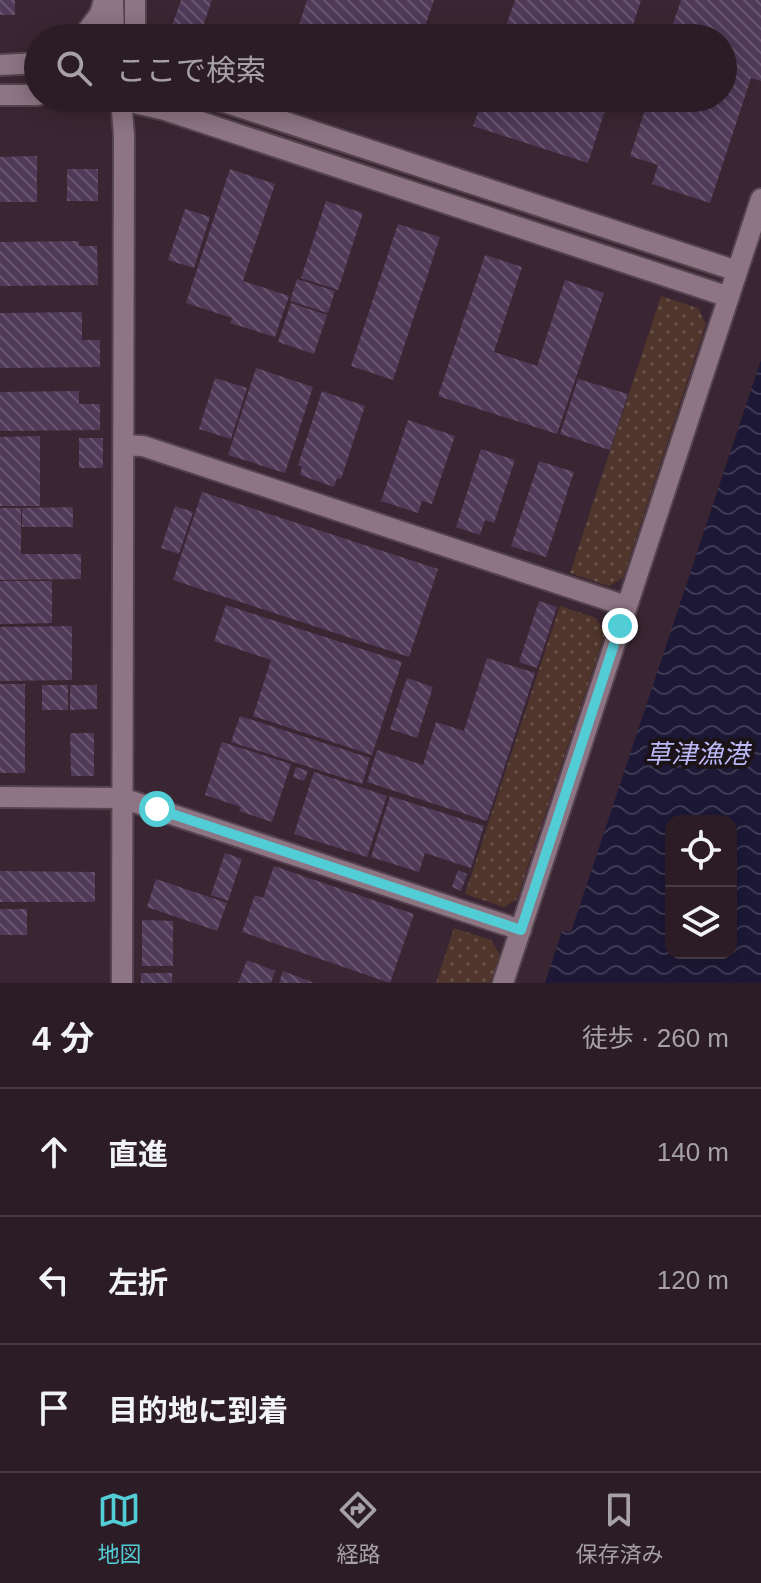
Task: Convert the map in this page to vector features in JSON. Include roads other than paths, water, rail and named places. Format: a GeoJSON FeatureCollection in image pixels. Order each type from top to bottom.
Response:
{"type":"FeatureCollection","features":[{"type":"Feature","properties":{"kind":"street"},"geometry":{"type":"LineString","coordinates":[[94,24],[104,0]]}},
{"type":"Feature","properties":{"kind":"street"},"geometry":{"type":"LineString","coordinates":[[113,0],[114,24]]}},
{"type":"Feature","properties":{"kind":"street"},"geometry":{"type":"LineString","coordinates":[[135,0],[135,24]]}},
{"type":"Feature","properties":{"kind":"street"},"geometry":{"type":"LineString","coordinates":[[0,67],[24,64]]}},
{"type":"Feature","properties":{"kind":"street"},"geometry":{"type":"LineString","coordinates":[[0,67],[24,70]]}},
{"type":"Feature","properties":{"kind":"street"},"geometry":{"type":"LineString","coordinates":[[0,95],[24,95]]}},
{"type":"Feature","properties":{"kind":"street"},"geometry":{"type":"LineString","coordinates":[[119,112],[124,445],[122,983]]}},
{"type":"Feature","properties":{"kind":"street"},"geometry":{"type":"LineString","coordinates":[[171,112],[729,297]]}},
{"type":"Feature","properties":{"kind":"street"},"geometry":{"type":"LineString","coordinates":[[255,112],[737,271]]}},
{"type":"Feature","properties":{"kind":"street"},"geometry":{"type":"LineString","coordinates":[[406,190],[414,164]]}},
{"type":"Feature","properties":{"kind":"street"},"geometry":{"type":"LineString","coordinates":[[503,983],[761,199]]}},
{"type":"Feature","properties":{"kind":"street"},"geometry":{"type":"LineString","coordinates":[[124,445],[143,446],[626,606]]}},
{"type":"Feature","properties":{"kind":"street"},"geometry":{"type":"LineString","coordinates":[[0,797],[122,798],[521,930]]}},
{"type":"Feature","properties":{"kind":"water","name":"草津漁港"},"geometry":{"type":"Polygon","coordinates":[[[761,360],[761,983],[545,983],[562,931],[571,932],[761,360]]]}}]}
